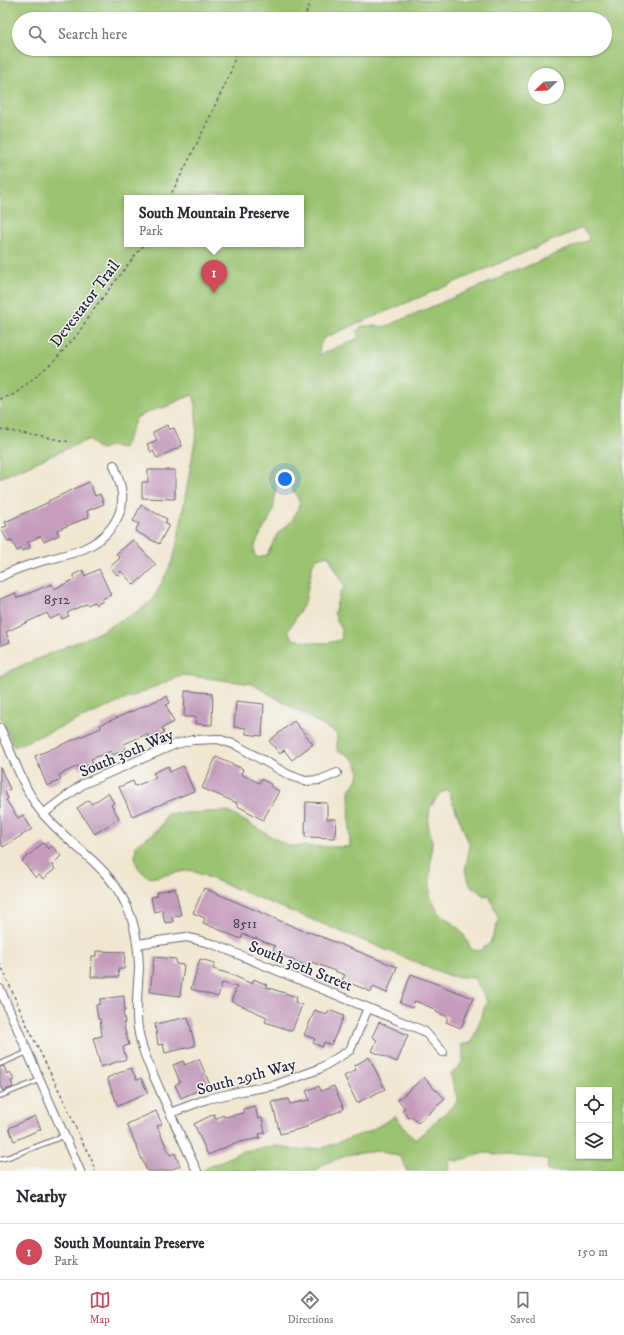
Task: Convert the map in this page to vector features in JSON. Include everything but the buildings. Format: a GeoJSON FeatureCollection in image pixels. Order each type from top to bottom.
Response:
{"type":"FeatureCollection","features":[{"type":"Feature","properties":{"kind":"street"},"geometry":{"type":"LineString","coordinates":[[0,577],[10,572],[46,560],[70,555],[88,548],[104,537],[120,513],[122,502],[121,485],[114,465]]}},
{"type":"Feature","properties":{"kind":"street"},"geometry":{"type":"LineString","coordinates":[[0,728],[30,795],[43,814],[56,828],[96,863],[120,893],[131,918],[137,944],[139,966],[137,1016],[143,1052],[197,1171]]}},
{"type":"Feature","properties":{"kind":"street","name":"South 30th Way"},"geometry":{"type":"LineString","coordinates":[[43,814],[70,792],[83,784],[176,744],[193,740],[218,739],[236,745],[289,775],[305,781],[320,780],[337,773]]}},
{"type":"Feature","properties":{"kind":"street","name":"South 30th Street"},"geometry":{"type":"LineString","coordinates":[[137,944],[186,937],[213,944],[424,1031],[443,1052]]}},
{"type":"Feature","properties":{"kind":"street"},"geometry":{"type":"LineString","coordinates":[[0,989],[80,1171]]}},
{"type":"Feature","properties":{"kind":"street","name":"South 29th Way"},"geometry":{"type":"LineString","coordinates":[[170,1113],[206,1099],[276,1085],[319,1069],[350,1050],[368,1008]]}},
{"type":"Feature","properties":{"kind":"lane"},"geometry":{"type":"LineString","coordinates":[[0,1064],[28,1052]]}},
{"type":"Feature","properties":{"kind":"lane"},"geometry":{"type":"LineString","coordinates":[[0,1096],[40,1080]]}},
{"type":"Feature","properties":{"kind":"lane"},"geometry":{"type":"LineString","coordinates":[[0,1159],[65,1136]]}},
{"type":"Feature","properties":{"kind":"path"},"geometry":{"type":"LineString","coordinates":[[307,12],[311,0]]}},
{"type":"Feature","properties":{"kind":"path"},"geometry":{"type":"LineString","coordinates":[[171,195],[223,88],[234,61],[234,56]]}},
{"type":"Feature","properties":{"kind":"path","name":"Devestator Trail"},"geometry":{"type":"LineString","coordinates":[[0,399],[15,394],[54,360],[77,335],[142,247]]}},
{"type":"Feature","properties":{"kind":"path"},"geometry":{"type":"LineString","coordinates":[[0,429],[24,435],[71,442]]}},
{"type":"Feature","properties":{"kind":"path"},"geometry":{"type":"LineString","coordinates":[[0,963],[24,1020],[95,1171]]}},
{"type":"Feature","properties":{"kind":"green space"},"geometry":{"type":"Polygon","coordinates":[[[0,0],[624,0],[624,1171],[547,1171],[548,1159],[484,1153],[460,1161],[449,1160],[448,1171],[406,1171],[401,1157],[379,1151],[351,1154],[324,1164],[317,1171],[203,1171],[243,1151],[278,1146],[294,1150],[322,1148],[370,1131],[395,1116],[415,1140],[458,1101],[450,1074],[462,1062],[463,1055],[461,1045],[472,1042],[487,1001],[474,978],[450,976],[190,870],[150,878],[138,868],[135,857],[136,845],[151,836],[158,829],[167,814],[227,811],[288,846],[350,847],[349,790],[355,784],[359,772],[355,761],[344,753],[337,751],[337,734],[252,684],[183,675],[14,747],[0,716],[0,676],[94,635],[135,613],[153,600],[172,562],[177,544],[197,429],[194,395],[136,418],[124,448],[109,446],[102,449],[97,448],[89,439],[0,478],[0,0]],[[582,228],[324,338],[320,345],[319,355],[359,338],[357,332],[361,326],[384,327],[589,240],[588,235],[582,228]],[[286,477],[277,482],[272,513],[254,549],[254,555],[259,558],[267,555],[278,533],[292,521],[300,503],[286,477]],[[328,555],[317,558],[313,563],[305,602],[288,631],[293,639],[324,643],[342,639],[341,629],[334,613],[340,593],[345,586],[328,555]],[[448,790],[440,793],[430,808],[428,824],[432,841],[430,895],[438,913],[453,923],[464,935],[471,949],[479,951],[490,943],[499,920],[489,895],[484,896],[470,885],[465,871],[470,846],[448,790]]]}},
{"type":"Feature","properties":{"kind":"place","name":"South Mountain Preserve"},"geometry":{"type":"Point","coordinates":[214,293]}}]}
